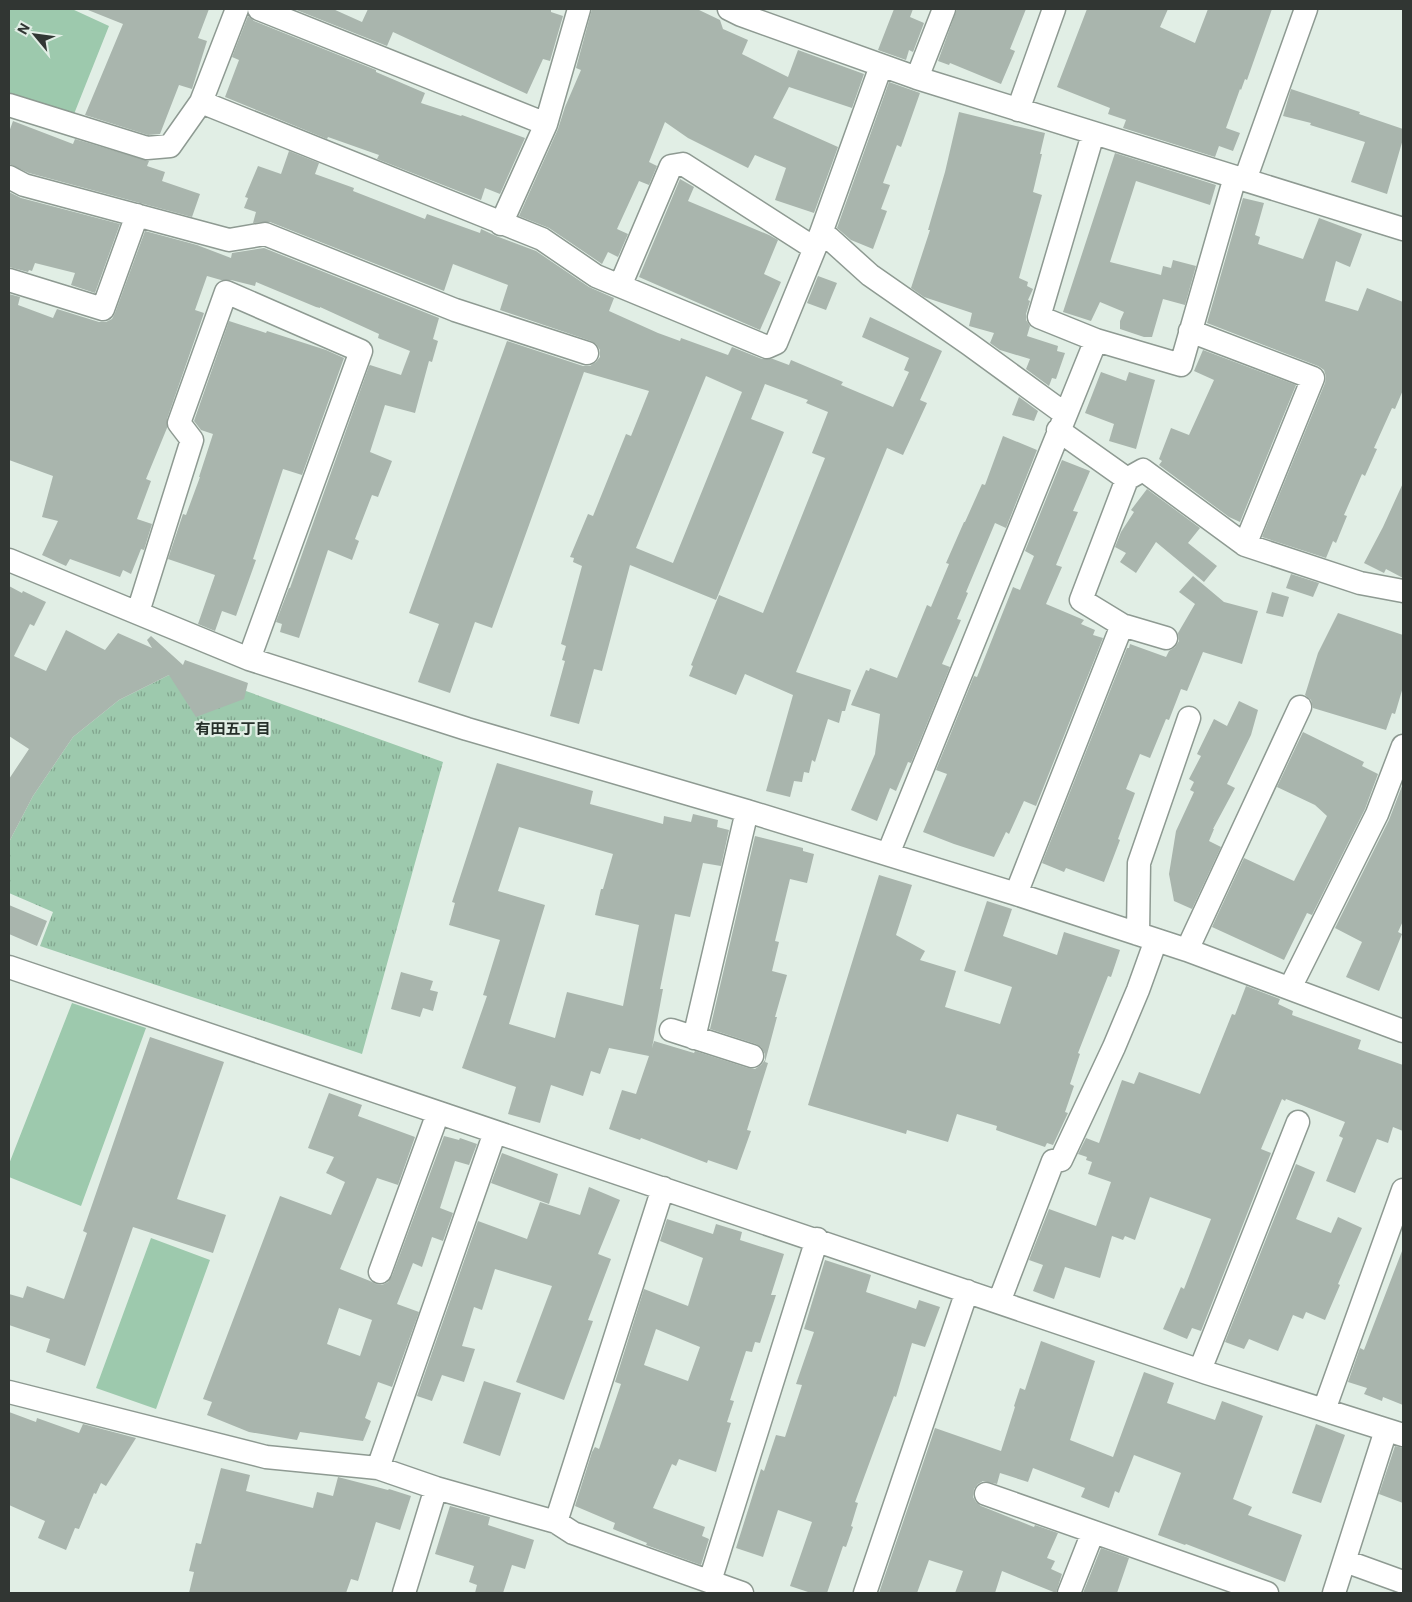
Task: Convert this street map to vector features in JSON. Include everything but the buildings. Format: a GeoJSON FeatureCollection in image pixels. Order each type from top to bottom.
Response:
{"type":"FeatureCollection","features":[{"type":"Feature","properties":{"kind":"street"},"geometry":{"type":"LineString","coordinates":[[9,105],[147,148],[170,146],[201,102],[237,9]]}},
{"type":"Feature","properties":{"kind":"street"},"geometry":{"type":"LineString","coordinates":[[259,9],[546,124]]}},
{"type":"Feature","properties":{"kind":"street"},"geometry":{"type":"LineString","coordinates":[[501,224],[546,124],[579,9]]}},
{"type":"Feature","properties":{"kind":"street"},"geometry":{"type":"LineString","coordinates":[[729,9],[917,78],[1093,134],[1403,228]]}},
{"type":"Feature","properties":{"kind":"street"},"geometry":{"type":"LineString","coordinates":[[917,78],[944,9]]}},
{"type":"Feature","properties":{"kind":"street"},"geometry":{"type":"LineString","coordinates":[[1018,110],[1054,9]]}},
{"type":"Feature","properties":{"kind":"street"},"geometry":{"type":"LineString","coordinates":[[1093,134],[1039,318],[1096,340],[1181,365],[1190,331],[1240,179],[1306,9]]}},
{"type":"Feature","properties":{"kind":"street"},"geometry":{"type":"LineString","coordinates":[[201,102],[542,239],[596,276],[767,347],[776,343],[818,241],[881,66]]}},
{"type":"Feature","properties":{"kind":"street"},"geometry":{"type":"LineString","coordinates":[[620,286],[671,166],[683,164],[818,241],[829,238],[870,275],[969,344],[1127,479]]}},
{"type":"Feature","properties":{"kind":"street"},"geometry":{"type":"LineString","coordinates":[[9,177],[24,185],[228,240],[265,234],[455,310],[587,353]]}},
{"type":"Feature","properties":{"kind":"street"},"geometry":{"type":"LineString","coordinates":[[9,280],[103,309],[137,215]]}},
{"type":"Feature","properties":{"kind":"street"},"geometry":{"type":"LineString","coordinates":[[138,612],[192,440],[179,423],[226,292],[361,351],[249,659]]}},
{"type":"Feature","properties":{"kind":"street"},"geometry":{"type":"LineString","coordinates":[[1190,331],[1313,378],[1245,545]]}},
{"type":"Feature","properties":{"kind":"street"},"geometry":{"type":"LineString","coordinates":[[888,854],[1096,340]]}},
{"type":"Feature","properties":{"kind":"street"},"geometry":{"type":"LineString","coordinates":[[1166,638],[1122,625],[1081,600],[1127,479],[1143,470],[1245,545],[1360,583],[1403,591]]}},
{"type":"Feature","properties":{"kind":"street"},"geometry":{"type":"LineString","coordinates":[[9,560],[249,659],[467,729],[1016,894],[1187,950],[1403,1031]]}},
{"type":"Feature","properties":{"kind":"street"},"geometry":{"type":"LineString","coordinates":[[1016,894],[1122,625]]}},
{"type":"Feature","properties":{"kind":"street"},"geometry":{"type":"LineString","coordinates":[[1187,950],[1300,707]]}},
{"type":"Feature","properties":{"kind":"street"},"geometry":{"type":"LineString","coordinates":[[999,1302],[1054,1161],[1061,1160],[1114,1047],[1138,990],[1147,937],[1139,863],[1188,718]]}},
{"type":"Feature","properties":{"kind":"street"},"geometry":{"type":"LineString","coordinates":[[1290,988],[1376,814],[1403,746]]}},
{"type":"Feature","properties":{"kind":"street"},"geometry":{"type":"LineString","coordinates":[[694,1038],[747,812]]}},
{"type":"Feature","properties":{"kind":"street"},"geometry":{"type":"LineString","coordinates":[[9,967],[1200,1370],[1394,1432],[1334,1593]]}},
{"type":"Feature","properties":{"kind":"street"},"geometry":{"type":"LineString","coordinates":[[671,1030],[752,1056]]}},
{"type":"Feature","properties":{"kind":"street"},"geometry":{"type":"LineString","coordinates":[[380,1272],[438,1113]]}},
{"type":"Feature","properties":{"kind":"street"},"geometry":{"type":"LineString","coordinates":[[1200,1370],[1298,1122]]}},
{"type":"Feature","properties":{"kind":"street"},"geometry":{"type":"LineString","coordinates":[[378,1468],[495,1132]]}},
{"type":"Feature","properties":{"kind":"street"},"geometry":{"type":"LineString","coordinates":[[556,1522],[663,1188]]}},
{"type":"Feature","properties":{"kind":"street"},"geometry":{"type":"LineString","coordinates":[[1324,1410],[1403,1190]]}},
{"type":"Feature","properties":{"kind":"street"},"geometry":{"type":"LineString","coordinates":[[710,1582],[817,1239]]}},
{"type":"Feature","properties":{"kind":"street"},"geometry":{"type":"LineString","coordinates":[[865,1593],[967,1291]]}},
{"type":"Feature","properties":{"kind":"street"},"geometry":{"type":"LineString","coordinates":[[9,1392],[266,1457],[378,1468],[436,1488],[556,1522],[573,1533],[742,1593]]}},
{"type":"Feature","properties":{"kind":"street"},"geometry":{"type":"LineString","coordinates":[[404,1593],[436,1488]]}},
{"type":"Feature","properties":{"kind":"street"},"geometry":{"type":"LineString","coordinates":[[986,1494],[1267,1593]]}},
{"type":"Feature","properties":{"kind":"street"},"geometry":{"type":"LineString","coordinates":[[1069,1593],[1094,1532]]}},
{"type":"Feature","properties":{"kind":"street"},"geometry":{"type":"LineString","coordinates":[[1345,1561],[1403,1582]]}},
{"type":"Feature","properties":{"kind":"green space"},"geometry":{"type":"Polygon","coordinates":[[[9,9],[72,9],[109,26],[74,114],[9,94],[9,9]]]}},
{"type":"Feature","properties":{"kind":"green space"},"geometry":{"type":"Polygon","coordinates":[[[169,675],[246,691],[443,762],[362,1054],[40,946],[53,912],[9,893],[9,842],[33,796],[73,737],[119,700],[169,675]]]}},
{"type":"Feature","properties":{"kind":"green space"},"geometry":{"type":"Polygon","coordinates":[[[72,1003],[146,1028],[81,1206],[9,1177],[9,1164],[72,1003]]]}},
{"type":"Feature","properties":{"kind":"green space"},"geometry":{"type":"Polygon","coordinates":[[[151,1238],[210,1260],[156,1409],[96,1388],[151,1238]]]}},
{"type":"Feature","properties":{"kind":"district","name":"有田五丁目"},"geometry":{"type":"Point","coordinates":[233,729]}}]}
